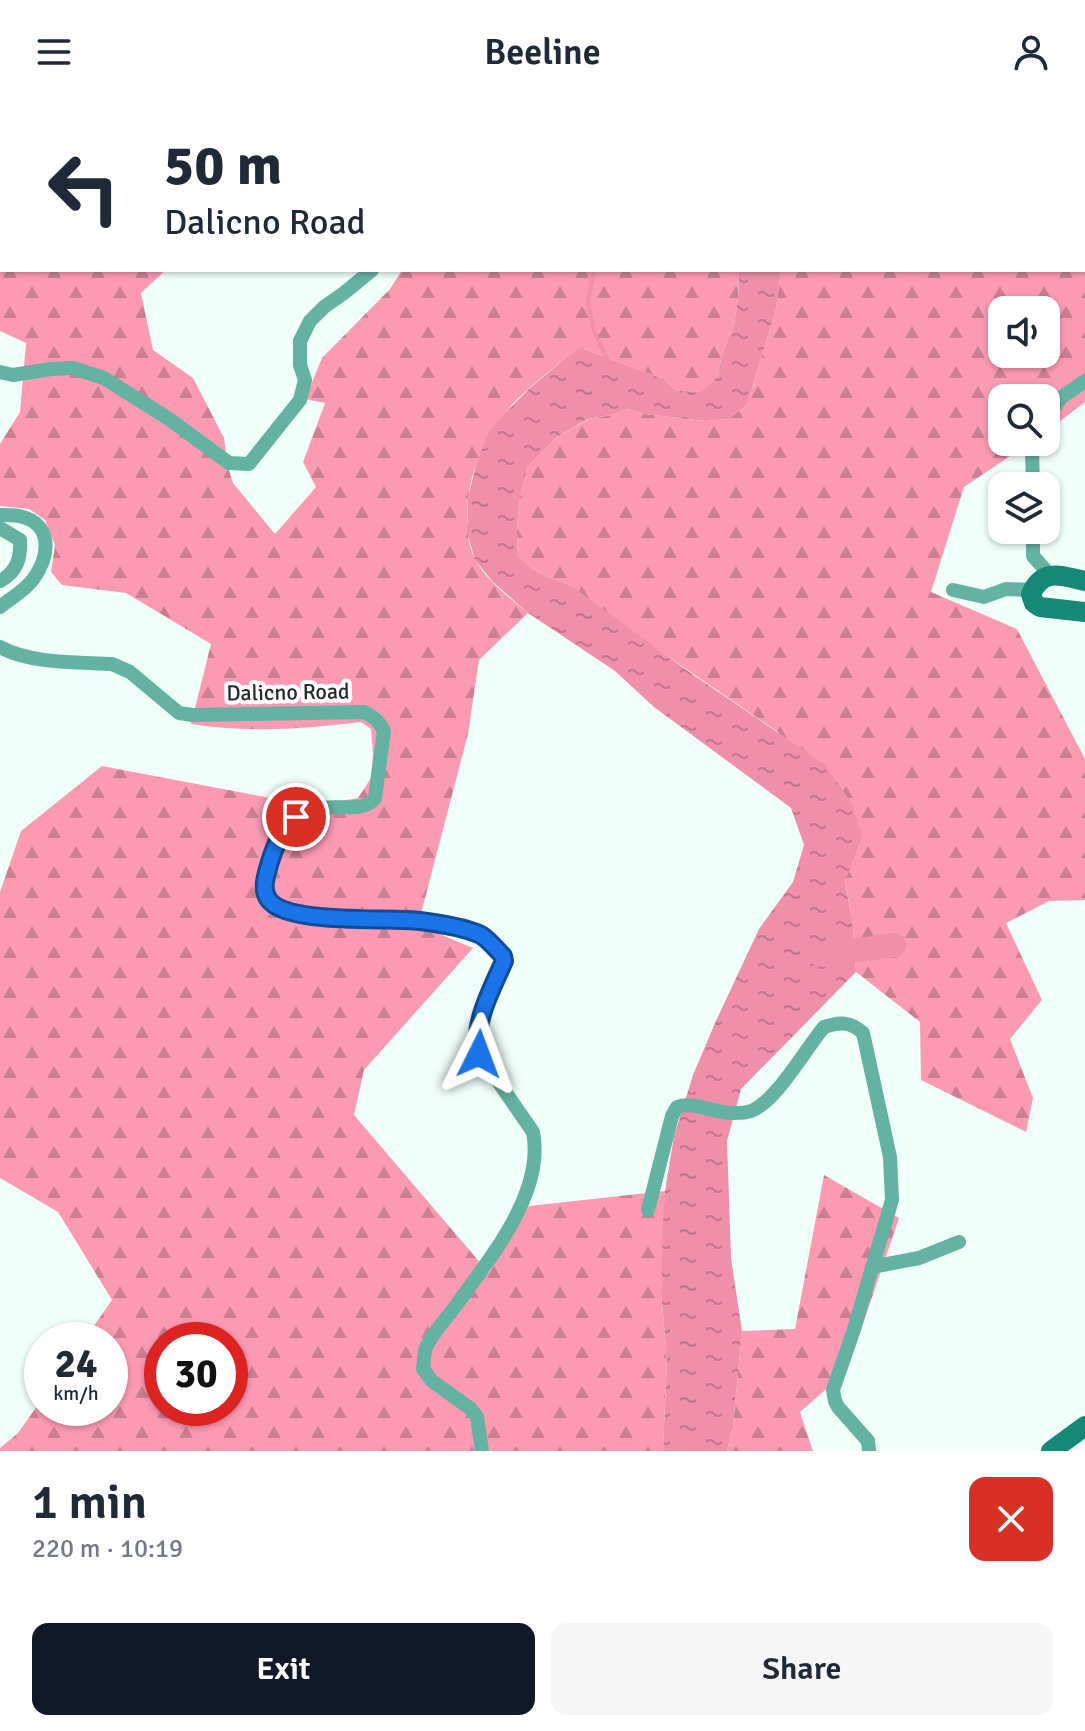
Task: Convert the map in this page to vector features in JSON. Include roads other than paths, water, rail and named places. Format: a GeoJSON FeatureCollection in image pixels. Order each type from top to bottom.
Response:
{"type":"FeatureCollection","features":[{"type":"Feature","properties":{"kind":"main road"},"geometry":{"type":"LineString","coordinates":[[1085,581],[1061,575],[1042,581],[1031,594],[1034,603],[1040,607],[1085,612]]}},
{"type":"Feature","properties":{"kind":"main road"},"geometry":{"type":"LineString","coordinates":[[1051,1451],[1085,1426]]}},
{"type":"Feature","properties":{"kind":"street"},"geometry":{"type":"LineString","coordinates":[[0,372],[13,375],[73,368],[104,378],[169,419],[229,463],[249,464],[300,400],[305,380],[300,365],[300,341],[310,321],[370,272]]}},
{"type":"Feature","properties":{"kind":"street"},"geometry":{"type":"LineString","coordinates":[[1060,400],[1085,381]]}},
{"type":"Feature","properties":{"kind":"street"},"geometry":{"type":"LineString","coordinates":[[0,515],[22,516],[29,520],[38,527],[47,544],[46,554],[33,580],[0,607]]}},
{"type":"Feature","properties":{"kind":"street"},"geometry":{"type":"LineString","coordinates":[[0,528],[20,540],[21,551],[19,561],[0,581]]}},
{"type":"Feature","properties":{"kind":"street"},"geometry":{"type":"LineString","coordinates":[[953,590],[984,597],[1042,581],[1033,556],[1033,544]]}},
{"type":"Feature","properties":{"kind":"street","name":"Dalicno Road"},"geometry":{"type":"LineString","coordinates":[[0,647],[55,662],[119,666],[179,713],[364,712],[380,722],[384,731],[375,798],[370,804],[360,807],[316,807],[296,817],[279,837],[265,880],[266,894],[270,902],[293,913],[420,921],[462,930],[481,935],[503,956],[504,961],[478,1027],[477,1043],[479,1054],[533,1132],[533,1170],[521,1204],[500,1245],[425,1350],[423,1369],[432,1381],[460,1400],[477,1417],[482,1451]]}},
{"type":"Feature","properties":{"kind":"street"},"geometry":{"type":"LineString","coordinates":[[648,1210],[677,1107],[685,1105],[732,1113],[750,1111],[764,1104],[779,1087],[824,1027],[847,1022],[863,1033],[890,1157],[892,1200],[833,1390],[838,1407],[868,1441],[869,1451]]}},
{"type":"Feature","properties":{"kind":"street"},"geometry":{"type":"LineString","coordinates":[[872,1267],[919,1258],[959,1242]]}},
{"type":"Feature","properties":{"kind":"water"},"geometry":{"type":"Polygon","coordinates":[[[739,272],[781,272],[776,309],[747,405],[728,419],[704,421],[628,409],[588,419],[558,436],[528,466],[519,502],[517,532],[518,556],[534,570],[570,585],[692,674],[824,764],[851,802],[863,836],[845,881],[853,925],[856,972],[741,1089],[727,1141],[731,1258],[742,1331],[733,1426],[727,1451],[663,1451],[667,1359],[661,1293],[663,1222],[674,1136],[693,1075],[715,1023],[759,929],[793,882],[804,845],[791,808],[654,707],[615,671],[528,613],[493,582],[475,560],[467,532],[468,498],[488,433],[531,387],[579,347],[663,379],[676,390],[700,393],[718,376],[722,354],[734,325],[739,272]]]}},
{"type":"Feature","properties":{"kind":"waterway"},"geometry":{"type":"LineString","coordinates":[[594,272],[588,301],[593,329],[607,359]]}},
{"type":"Feature","properties":{"kind":"waterway"},"geometry":{"type":"LineString","coordinates":[[821,955],[894,945]]}}]}
